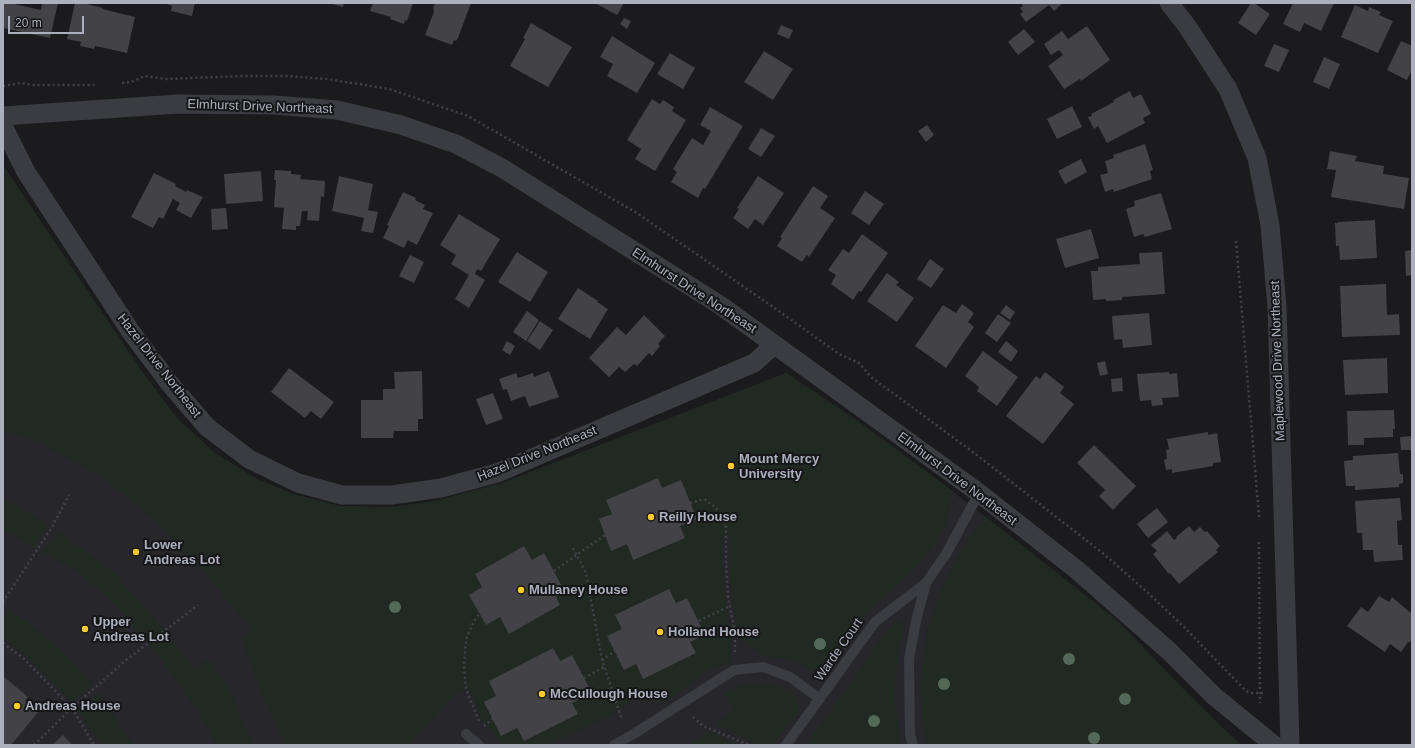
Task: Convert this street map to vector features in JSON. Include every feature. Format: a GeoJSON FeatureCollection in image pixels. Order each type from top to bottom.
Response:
{"type":"FeatureCollection","features":[{"type":"Feature","properties":{"kind":"street","name":"Maplewood Drive Northeast"},"geometry":{"type":"LineString","coordinates":[[1169,3],[1187,26],[1228,89],[1257,158],[1270,225],[1277,307],[1290,745]]}},
{"type":"Feature","properties":{"kind":"street","name":"Elmhurst Drive Northeast"},"geometry":{"type":"LineString","coordinates":[[3,116],[178,104],[274,105],[337,110],[401,125],[456,144],[502,168],[720,305],[979,493],[1077,570],[1169,651],[1214,696],[1274,745]]}},
{"type":"Feature","properties":{"kind":"street","name":"Hazel Drive Northeast"},"geometry":{"type":"LineString","coordinates":[[3,126],[26,172],[131,332],[170,384],[207,427],[249,459],[298,484],[342,495],[392,495],[441,488],[497,473],[754,363],[774,345]]}},
{"type":"Feature","properties":{"kind":"lane"},"geometry":{"type":"LineString","coordinates":[[913,745],[910,734],[909,659],[916,621],[926,583],[946,554],[979,493]]}},
{"type":"Feature","properties":{"kind":"lane","name":"Warde Court"},"geometry":{"type":"LineString","coordinates":[[786,745],[875,622],[926,583]]}},
{"type":"Feature","properties":{"kind":"lane"},"geometry":{"type":"LineString","coordinates":[[614,745],[734,670],[763,667],[790,677],[820,699]]}},
{"type":"Feature","properties":{"kind":"lane"},"geometry":{"type":"LineString","coordinates":[[466,734],[479,745]]}},
{"type":"Feature","properties":{"kind":"path"},"geometry":{"type":"LineString","coordinates":[[1236,241],[1259,522]]}},
{"type":"Feature","properties":{"kind":"path"},"geometry":{"type":"LineString","coordinates":[[3,602],[52,527],[69,495]]}},
{"type":"Feature","properties":{"kind":"path"},"geometry":{"type":"LineString","coordinates":[[690,503],[704,498],[715,507],[726,525],[726,564],[730,606],[735,633],[734,670]]}},
{"type":"Feature","properties":{"kind":"path"},"geometry":{"type":"LineString","coordinates":[[554,571],[605,535]]}},
{"type":"Feature","properties":{"kind":"path"},"geometry":{"type":"LineString","coordinates":[[1258,732],[1260,694],[1259,538]]}},
{"type":"Feature","properties":{"kind":"path"},"geometry":{"type":"LineString","coordinates":[[573,548],[586,573],[604,668],[628,737]]}},
{"type":"Feature","properties":{"kind":"path"},"geometry":{"type":"LineString","coordinates":[[34,745],[72,708],[125,661],[198,605]]}},
{"type":"Feature","properties":{"kind":"path"},"geometry":{"type":"LineString","coordinates":[[699,622],[730,606]]}},
{"type":"Feature","properties":{"kind":"path"},"geometry":{"type":"LineString","coordinates":[[480,613],[474,621],[466,639],[464,666],[466,689],[483,727],[493,719]]}},
{"type":"Feature","properties":{"kind":"path"},"geometry":{"type":"LineString","coordinates":[[3,643],[23,658],[72,708],[94,745]]}},
{"type":"Feature","properties":{"kind":"path"},"geometry":{"type":"LineString","coordinates":[[602,660],[615,652]]}},
{"type":"Feature","properties":{"kind":"path"},"geometry":{"type":"LineString","coordinates":[[584,678],[604,668]]}},
{"type":"Feature","properties":{"kind":"path"},"geometry":{"type":"LineString","coordinates":[[680,704],[703,726],[749,745]]}},
{"type":"Feature","properties":{"kind":"shaded area","name":"Mount Mercy University"},"geometry":{"type":"Polygon","coordinates":[[[3,165],[141,370],[177,418],[215,453],[257,479],[294,494],[340,506],[389,507],[431,502],[502,483],[786,373],[855,419],[943,484],[1118,621],[1194,700],[1241,745],[3,745],[3,165]]]}},
{"type":"Feature","properties":{"kind":"shaded area","name":"Mount Mercy University"},"geometry":{"type":"Polygon","coordinates":[[[3,165],[141,370],[177,418],[215,453],[257,479],[293,494],[340,506],[389,507],[431,502],[502,483],[786,373],[855,419],[953,491],[945,526],[934,545],[914,570],[869,611],[825,673],[815,673],[800,664],[787,659],[764,656],[739,639],[732,601],[729,565],[729,534],[723,535],[722,560],[727,614],[731,636],[730,662],[709,670],[664,703],[652,688],[611,715],[547,745],[502,745],[481,718],[469,688],[455,694],[409,745],[285,745],[261,693],[241,636],[252,630],[202,570],[155,521],[107,481],[39,442],[3,430],[3,165]]]}},
{"type":"Feature","properties":{"kind":"shaded area"},"geometry":{"type":"Polygon","coordinates":[[[3,500],[17,505],[48,525],[34,547],[3,530],[3,500]]]}},
{"type":"Feature","properties":{"kind":"shaded area"},"geometry":{"type":"Polygon","coordinates":[[[985,516],[1118,621],[1194,700],[1241,745],[928,745],[922,721],[920,682],[927,631],[940,592],[964,545],[985,516]]]}},
{"type":"Feature","properties":{"kind":"shaded area"},"geometry":{"type":"Polygon","coordinates":[[[58,531],[112,571],[150,613],[195,669],[206,661],[212,663],[230,691],[253,745],[216,745],[193,704],[158,656],[121,611],[80,573],[42,552],[58,531]]]}},
{"type":"Feature","properties":{"kind":"shaded area"},"geometry":{"type":"Polygon","coordinates":[[[10,609],[58,647],[92,683],[72,703],[47,675],[25,655],[3,639],[3,618],[10,609]]]}},
{"type":"Feature","properties":{"kind":"shaded area"},"geometry":{"type":"Polygon","coordinates":[[[895,621],[902,621],[904,628],[898,655],[894,696],[901,745],[805,745],[850,684],[881,638],[895,621]]]}},
{"type":"Feature","properties":{"kind":"shaded area"},"geometry":{"type":"Polygon","coordinates":[[[755,683],[775,685],[793,693],[798,701],[799,711],[772,745],[759,745],[716,724],[734,710],[724,693],[740,685],[755,683]]]}},
{"type":"Feature","properties":{"kind":"shaded area"},"geometry":{"type":"Polygon","coordinates":[[[99,693],[133,745],[102,745],[77,710],[99,693]]]}},
{"type":"Feature","properties":{"kind":"shaded area"},"geometry":{"type":"Polygon","coordinates":[[[708,731],[737,745],[689,745],[708,731]]]}},
{"type":"Feature","properties":{"kind":"building"},"geometry":{"type":"Polygon","coordinates":[[[3,3],[10,3],[41,10],[42,3],[58,3],[50,38],[3,28],[3,3]]]}},
{"type":"Feature","properties":{"kind":"building"},"geometry":{"type":"Polygon","coordinates":[[[75,3],[83,3],[135,17],[127,53],[95,46],[94,49],[80,46],[81,42],[67,39],[75,3]]]}},
{"type":"Feature","properties":{"kind":"building"},"geometry":{"type":"Polygon","coordinates":[[[164,3],[195,3],[192,16],[171,11],[172,6],[164,3]]]}},
{"type":"Feature","properties":{"kind":"building"},"geometry":{"type":"Polygon","coordinates":[[[329,3],[344,3],[343,7],[329,3]]]}},
{"type":"Feature","properties":{"kind":"building"},"geometry":{"type":"Polygon","coordinates":[[[373,3],[413,3],[407,21],[405,20],[404,24],[390,19],[391,17],[370,11],[373,3]]]}},
{"type":"Feature","properties":{"kind":"building"},"geometry":{"type":"Polygon","coordinates":[[[435,3],[471,3],[458,38],[456,41],[454,40],[452,45],[425,35],[434,12],[433,9],[435,3]]]}},
{"type":"Feature","properties":{"kind":"building"},"geometry":{"type":"Polygon","coordinates":[[[595,3],[624,3],[617,15],[595,3]]]}},
{"type":"Feature","properties":{"kind":"building"},"geometry":{"type":"Polygon","coordinates":[[[1021,3],[1063,3],[1054,11],[1049,5],[1026,22],[1020,14],[1023,12],[1020,8],[1023,6],[1021,3]]]}},
{"type":"Feature","properties":{"kind":"building"},"geometry":{"type":"Polygon","coordinates":[[[1251,3],[1254,3],[1270,14],[1256,35],[1238,23],[1251,3]]]}},
{"type":"Feature","properties":{"kind":"building"},"geometry":{"type":"Polygon","coordinates":[[[1293,3],[1334,3],[1321,31],[1304,23],[1300,32],[1283,24],[1293,3]]]}},
{"type":"Feature","properties":{"kind":"building"},"geometry":{"type":"Polygon","coordinates":[[[1355,5],[1368,11],[1369,7],[1381,12],[1379,15],[1393,21],[1378,53],[1341,37],[1355,5]]]}},
{"type":"Feature","properties":{"kind":"building"},"geometry":{"type":"Polygon","coordinates":[[[624,18],[631,21],[627,29],[620,24],[624,18]]]}},
{"type":"Feature","properties":{"kind":"building"},"geometry":{"type":"Polygon","coordinates":[[[531,23],[572,47],[548,87],[510,66],[525,39],[523,38],[531,23]]]}},
{"type":"Feature","properties":{"kind":"building"},"geometry":{"type":"Polygon","coordinates":[[[781,25],[793,30],[789,39],[777,34],[781,25]]]}},
{"type":"Feature","properties":{"kind":"building"},"geometry":{"type":"Polygon","coordinates":[[[1087,26],[1110,60],[1081,81],[1080,79],[1064,89],[1048,66],[1063,55],[1059,50],[1051,55],[1044,44],[1062,31],[1068,39],[1087,26]]]}},
{"type":"Feature","properties":{"kind":"building"},"geometry":{"type":"Polygon","coordinates":[[[1024,29],[1035,42],[1018,55],[1008,42],[1024,29]]]}},
{"type":"Feature","properties":{"kind":"building"},"geometry":{"type":"Polygon","coordinates":[[[612,36],[655,63],[637,93],[607,76],[613,64],[600,57],[612,36]]]}},
{"type":"Feature","properties":{"kind":"building"},"geometry":{"type":"Polygon","coordinates":[[[1401,41],[1412,46],[1412,70],[1407,80],[1387,70],[1401,41]]]}},
{"type":"Feature","properties":{"kind":"building"},"geometry":{"type":"Polygon","coordinates":[[[1274,44],[1289,50],[1279,72],[1264,66],[1274,44]]]}},
{"type":"Feature","properties":{"kind":"building"},"geometry":{"type":"Polygon","coordinates":[[[764,51],[793,69],[773,100],[744,82],[764,51]]]}},
{"type":"Feature","properties":{"kind":"building"},"geometry":{"type":"Polygon","coordinates":[[[670,53],[695,68],[683,89],[657,74],[670,53]]]}},
{"type":"Feature","properties":{"kind":"building"},"geometry":{"type":"Polygon","coordinates":[[[1324,57],[1340,64],[1329,89],[1313,82],[1324,57]]]}},
{"type":"Feature","properties":{"kind":"building"},"geometry":{"type":"Polygon","coordinates":[[[1130,91],[1133,98],[1141,94],[1151,114],[1143,118],[1145,123],[1107,143],[1098,126],[1094,129],[1088,117],[1114,102],[1113,100],[1130,91]]]}},
{"type":"Feature","properties":{"kind":"building"},"geometry":{"type":"Polygon","coordinates":[[[652,99],[660,104],[663,100],[674,107],[672,111],[686,120],[655,171],[635,159],[641,149],[627,140],[652,99]]]}},
{"type":"Feature","properties":{"kind":"building"},"geometry":{"type":"Polygon","coordinates":[[[1072,106],[1082,127],[1057,139],[1047,119],[1072,106]]]}},
{"type":"Feature","properties":{"kind":"building"},"geometry":{"type":"Polygon","coordinates":[[[710,107],[743,126],[698,198],[671,182],[677,172],[673,169],[692,138],[703,145],[711,131],[700,125],[710,107]]]}},
{"type":"Feature","properties":{"kind":"building"},"geometry":{"type":"Polygon","coordinates":[[[927,125],[934,135],[926,142],[918,131],[927,125]]]}},
{"type":"Feature","properties":{"kind":"building"},"geometry":{"type":"Polygon","coordinates":[[[761,128],[775,136],[761,157],[748,149],[761,128]]]}},
{"type":"Feature","properties":{"kind":"building"},"geometry":{"type":"Polygon","coordinates":[[[1145,144],[1153,170],[1150,171],[1152,179],[1114,192],[1113,189],[1105,192],[1100,175],[1108,173],[1105,161],[1114,158],[1113,155],[1145,144]]]}},
{"type":"Feature","properties":{"kind":"building"},"geometry":{"type":"Polygon","coordinates":[[[1330,151],[1357,156],[1355,161],[1384,166],[1383,174],[1409,178],[1404,209],[1331,197],[1336,170],[1327,169],[1330,151]]]}},
{"type":"Feature","properties":{"kind":"building"},"geometry":{"type":"Polygon","coordinates":[[[1081,159],[1087,172],[1065,184],[1058,171],[1081,159]]]}},
{"type":"Feature","properties":{"kind":"building"},"geometry":{"type":"Polygon","coordinates":[[[275,170],[291,171],[291,174],[301,175],[300,179],[325,181],[324,197],[321,196],[319,221],[307,220],[308,211],[302,211],[300,226],[296,226],[296,230],[282,229],[284,208],[274,207],[276,180],[274,180],[275,170]]]}},
{"type":"Feature","properties":{"kind":"building"},"geometry":{"type":"Polygon","coordinates":[[[261,171],[263,201],[226,204],[224,174],[261,171]]]}},
{"type":"Feature","properties":{"kind":"building"},"geometry":{"type":"Polygon","coordinates":[[[154,173],[176,184],[175,186],[186,192],[187,190],[203,197],[191,218],[176,210],[180,203],[173,199],[163,219],[159,217],[153,228],[131,217],[154,173]]]}},
{"type":"Feature","properties":{"kind":"building"},"geometry":{"type":"Polygon","coordinates":[[[339,176],[373,184],[368,210],[378,212],[373,233],[361,231],[364,218],[332,211],[339,176]]]}},
{"type":"Feature","properties":{"kind":"building"},"geometry":{"type":"Polygon","coordinates":[[[758,176],[784,193],[763,225],[755,219],[748,229],[733,218],[739,209],[737,208],[758,176]]]}},
{"type":"Feature","properties":{"kind":"building"},"geometry":{"type":"Polygon","coordinates":[[[813,186],[828,196],[820,208],[835,218],[809,257],[807,255],[802,262],[777,246],[782,238],[780,237],[813,186]]]}},
{"type":"Feature","properties":{"kind":"building"},"geometry":{"type":"Polygon","coordinates":[[[865,191],[884,204],[869,225],[851,213],[865,191]]]}},
{"type":"Feature","properties":{"kind":"building"},"geometry":{"type":"Polygon","coordinates":[[[403,192],[416,198],[415,200],[425,205],[423,209],[433,213],[417,245],[408,240],[404,248],[383,238],[389,226],[387,225],[403,192]]]}},
{"type":"Feature","properties":{"kind":"building"},"geometry":{"type":"Polygon","coordinates":[[[1161,193],[1172,229],[1145,237],[1143,234],[1134,237],[1126,209],[1135,206],[1134,201],[1161,193]]]}},
{"type":"Feature","properties":{"kind":"building"},"geometry":{"type":"Polygon","coordinates":[[[226,208],[228,229],[212,230],[211,209],[226,208]]]}},
{"type":"Feature","properties":{"kind":"building"},"geometry":{"type":"Polygon","coordinates":[[[459,214],[500,239],[481,271],[477,269],[475,274],[485,280],[469,308],[455,299],[469,275],[451,264],[456,255],[440,245],[459,214]]]}},
{"type":"Feature","properties":{"kind":"building"},"geometry":{"type":"Polygon","coordinates":[[[1375,220],[1377,258],[1340,260],[1339,246],[1336,246],[1335,223],[1375,220]]]}},
{"type":"Feature","properties":{"kind":"building"},"geometry":{"type":"Polygon","coordinates":[[[1091,229],[1099,258],[1065,268],[1056,239],[1091,229]]]}},
{"type":"Feature","properties":{"kind":"building"},"geometry":{"type":"Polygon","coordinates":[[[862,234],[888,253],[861,292],[859,291],[853,300],[831,284],[836,275],[828,270],[843,249],[849,253],[862,234]]]}},
{"type":"Feature","properties":{"kind":"building"},"geometry":{"type":"Polygon","coordinates":[[[1412,250],[1412,275],[1406,276],[1405,251],[1412,250]]]}},
{"type":"Feature","properties":{"kind":"building"},"geometry":{"type":"Polygon","coordinates":[[[517,252],[548,272],[530,302],[498,282],[517,252]]]}},
{"type":"Feature","properties":{"kind":"building"},"geometry":{"type":"Polygon","coordinates":[[[1162,252],[1165,294],[1122,297],[1122,300],[1093,300],[1091,271],[1098,271],[1098,267],[1140,264],[1139,253],[1162,252]]]}},
{"type":"Feature","properties":{"kind":"building"},"geometry":{"type":"Polygon","coordinates":[[[410,255],[424,262],[414,283],[399,276],[410,255]]]}},
{"type":"Feature","properties":{"kind":"building"},"geometry":{"type":"Polygon","coordinates":[[[930,259],[944,269],[931,288],[917,279],[930,259]]]}},
{"type":"Feature","properties":{"kind":"building"},"geometry":{"type":"Polygon","coordinates":[[[887,273],[899,282],[896,285],[914,298],[897,322],[867,301],[887,273]]]}},
{"type":"Feature","properties":{"kind":"building"},"geometry":{"type":"Polygon","coordinates":[[[1386,284],[1387,315],[1399,314],[1400,335],[1342,337],[1340,286],[1386,284]]]}},
{"type":"Feature","properties":{"kind":"building"},"geometry":{"type":"Polygon","coordinates":[[[578,288],[608,309],[590,339],[558,319],[578,288]]]}},
{"type":"Feature","properties":{"kind":"building"},"geometry":{"type":"Polygon","coordinates":[[[962,304],[974,313],[968,322],[974,327],[946,368],[915,346],[943,305],[956,313],[962,304]]]}},
{"type":"Feature","properties":{"kind":"building"},"geometry":{"type":"Polygon","coordinates":[[[1006,305],[1015,312],[1010,320],[1000,313],[1006,305]]]}},
{"type":"Feature","properties":{"kind":"building"},"geometry":{"type":"Polygon","coordinates":[[[527,311],[539,320],[526,341],[513,332],[527,311]]]}},
{"type":"Feature","properties":{"kind":"building"},"geometry":{"type":"Polygon","coordinates":[[[1149,313],[1152,345],[1123,348],[1122,339],[1114,340],[1112,316],[1149,313]]]}},
{"type":"Feature","properties":{"kind":"building"},"geometry":{"type":"Polygon","coordinates":[[[998,314],[1011,323],[997,342],[985,333],[998,314]]]}},
{"type":"Feature","properties":{"kind":"building"},"geometry":{"type":"Polygon","coordinates":[[[644,315],[665,336],[658,344],[660,346],[652,356],[649,353],[637,366],[634,364],[625,372],[619,367],[609,377],[589,358],[617,327],[626,335],[644,315]]]}},
{"type":"Feature","properties":{"kind":"building"},"geometry":{"type":"Polygon","coordinates":[[[540,321],[553,330],[540,350],[527,341],[540,321]]]}},
{"type":"Feature","properties":{"kind":"building"},"geometry":{"type":"Polygon","coordinates":[[[507,341],[515,346],[510,355],[502,350],[507,341]]]}},
{"type":"Feature","properties":{"kind":"building"},"geometry":{"type":"Polygon","coordinates":[[[1006,341],[1018,351],[1011,362],[998,352],[1006,341]]]}},
{"type":"Feature","properties":{"kind":"building"},"geometry":{"type":"Polygon","coordinates":[[[983,351],[1018,377],[997,406],[977,391],[979,387],[965,376],[983,351]]]}},
{"type":"Feature","properties":{"kind":"building"},"geometry":{"type":"Polygon","coordinates":[[[1387,358],[1388,393],[1345,395],[1343,360],[1387,358]]]}},
{"type":"Feature","properties":{"kind":"building"},"geometry":{"type":"Polygon","coordinates":[[[1105,361],[1108,374],[1100,376],[1097,363],[1105,361]]]}},
{"type":"Feature","properties":{"kind":"building"},"geometry":{"type":"Polygon","coordinates":[[[289,368],[334,402],[321,419],[311,411],[305,418],[271,392],[289,368]]]}},
{"type":"Feature","properties":{"kind":"building"},"geometry":{"type":"Polygon","coordinates":[[[422,371],[423,419],[418,419],[418,431],[394,431],[393,438],[361,438],[361,400],[383,400],[383,389],[395,389],[394,372],[422,371]]]}},
{"type":"Feature","properties":{"kind":"building"},"geometry":{"type":"Polygon","coordinates":[[[549,371],[559,397],[529,407],[525,396],[511,401],[507,389],[503,390],[499,379],[516,373],[518,378],[533,373],[534,377],[549,371]]]}},
{"type":"Feature","properties":{"kind":"building"},"geometry":{"type":"Polygon","coordinates":[[[1045,372],[1064,387],[1060,393],[1074,404],[1043,444],[1006,416],[1036,376],[1040,379],[1045,372]]]}},
{"type":"Feature","properties":{"kind":"building"},"geometry":{"type":"Polygon","coordinates":[[[1169,372],[1169,374],[1177,373],[1179,397],[1162,398],[1163,405],[1152,406],[1151,400],[1140,401],[1137,374],[1169,372]]]}},
{"type":"Feature","properties":{"kind":"building"},"geometry":{"type":"Polygon","coordinates":[[[1122,378],[1123,391],[1112,392],[1111,379],[1122,378]]]}},
{"type":"Feature","properties":{"kind":"building"},"geometry":{"type":"Polygon","coordinates":[[[493,393],[503,419],[486,425],[476,399],[493,393]]]}},
{"type":"Feature","properties":{"kind":"building"},"geometry":{"type":"Polygon","coordinates":[[[1394,410],[1395,429],[1393,429],[1393,437],[1364,438],[1364,445],[1348,445],[1347,411],[1394,410]]]}},
{"type":"Feature","properties":{"kind":"building"},"geometry":{"type":"Polygon","coordinates":[[[1208,432],[1208,435],[1217,433],[1221,462],[1213,463],[1213,466],[1172,473],[1172,469],[1166,470],[1164,460],[1167,459],[1166,450],[1169,449],[1167,439],[1208,432]]]}},
{"type":"Feature","properties":{"kind":"building"},"geometry":{"type":"Polygon","coordinates":[[[1412,436],[1412,450],[1401,450],[1400,437],[1412,436]]]}},
{"type":"Feature","properties":{"kind":"building"},"geometry":{"type":"Polygon","coordinates":[[[1094,445],[1136,486],[1113,510],[1099,496],[1105,490],[1077,463],[1094,445]]]}},
{"type":"Feature","properties":{"kind":"building"},"geometry":{"type":"Polygon","coordinates":[[[1398,453],[1400,474],[1403,474],[1403,483],[1399,484],[1399,487],[1355,490],[1355,486],[1346,486],[1344,461],[1353,460],[1353,456],[1398,453]]]}},
{"type":"Feature","properties":{"kind":"building","name":"Reilly House"},"geometry":{"type":"Polygon","coordinates":[[[658,478],[662,488],[681,480],[697,519],[680,526],[685,538],[633,560],[627,544],[611,551],[599,519],[612,514],[606,500],[658,478]]]}},
{"type":"Feature","properties":{"kind":"building"},"geometry":{"type":"Polygon","coordinates":[[[1400,498],[1402,520],[1397,521],[1398,545],[1402,545],[1403,560],[1374,562],[1373,550],[1363,550],[1362,533],[1357,533],[1355,501],[1400,498]]]}},
{"type":"Feature","properties":{"kind":"building"},"geometry":{"type":"Polygon","coordinates":[[[1157,508],[1168,522],[1148,538],[1137,524],[1157,508]]]}},
{"type":"Feature","properties":{"kind":"building"},"geometry":{"type":"Polygon","coordinates":[[[1189,526],[1194,532],[1200,527],[1205,532],[1207,531],[1220,546],[1216,550],[1218,552],[1179,584],[1153,554],[1157,551],[1151,545],[1167,531],[1174,540],[1189,526]]]}},
{"type":"Feature","properties":{"kind":"building","name":"Mullaney House"},"geometry":{"type":"Polygon","coordinates":[[[524,546],[532,560],[544,553],[565,592],[556,597],[560,605],[509,634],[500,617],[486,625],[469,595],[482,587],[475,574],[524,546]]]}},
{"type":"Feature","properties":{"kind":"building","name":"Holland House"},"geometry":{"type":"Polygon","coordinates":[[[669,589],[676,603],[687,598],[705,635],[690,642],[696,653],[643,679],[636,664],[624,670],[607,636],[622,629],[615,615],[669,589]]]}},
{"type":"Feature","properties":{"kind":"building"},"geometry":{"type":"Polygon","coordinates":[[[1379,596],[1389,602],[1392,597],[1412,614],[1412,639],[1401,652],[1390,644],[1385,652],[1347,626],[1361,607],[1368,612],[1379,596]]]}},
{"type":"Feature","properties":{"kind":"building","name":"McCullough House"},"geometry":{"type":"Polygon","coordinates":[[[553,648],[560,661],[572,655],[592,693],[572,703],[578,714],[524,741],[517,728],[501,736],[484,702],[496,696],[489,681],[553,648]]]}},
{"type":"Feature","properties":{"kind":"building","name":"Andreas House"},"geometry":{"type":"Polygon","coordinates":[[[3,676],[28,697],[25,700],[39,711],[11,745],[3,745],[3,676]]]}},
{"type":"Feature","properties":{"kind":"building","name":"Andreas House"},"geometry":{"type":"Polygon","coordinates":[[[63,735],[72,745],[52,745],[63,735]]]}},
{"type":"Feature","properties":{"kind":"place","name":"Mount Mercy University"},"geometry":{"type":"Point","coordinates":[731,466]}},
{"type":"Feature","properties":{"kind":"place","name":"Reilly House"},"geometry":{"type":"Point","coordinates":[651,517]}},
{"type":"Feature","properties":{"kind":"place","name":"Lower Andreas Lot"},"geometry":{"type":"Point","coordinates":[136,552]}},
{"type":"Feature","properties":{"kind":"place","name":"Mullaney House"},"geometry":{"type":"Point","coordinates":[521,590]}},
{"type":"Feature","properties":{"kind":"place","name":"Upper Andreas Lot"},"geometry":{"type":"Point","coordinates":[85,629]}},
{"type":"Feature","properties":{"kind":"place","name":"Holland House"},"geometry":{"type":"Point","coordinates":[660,632]}},
{"type":"Feature","properties":{"kind":"place","name":"McCullough House"},"geometry":{"type":"Point","coordinates":[542,694]}},
{"type":"Feature","properties":{"kind":"place","name":"Andreas House"},"geometry":{"type":"Point","coordinates":[17,706]}}]}
